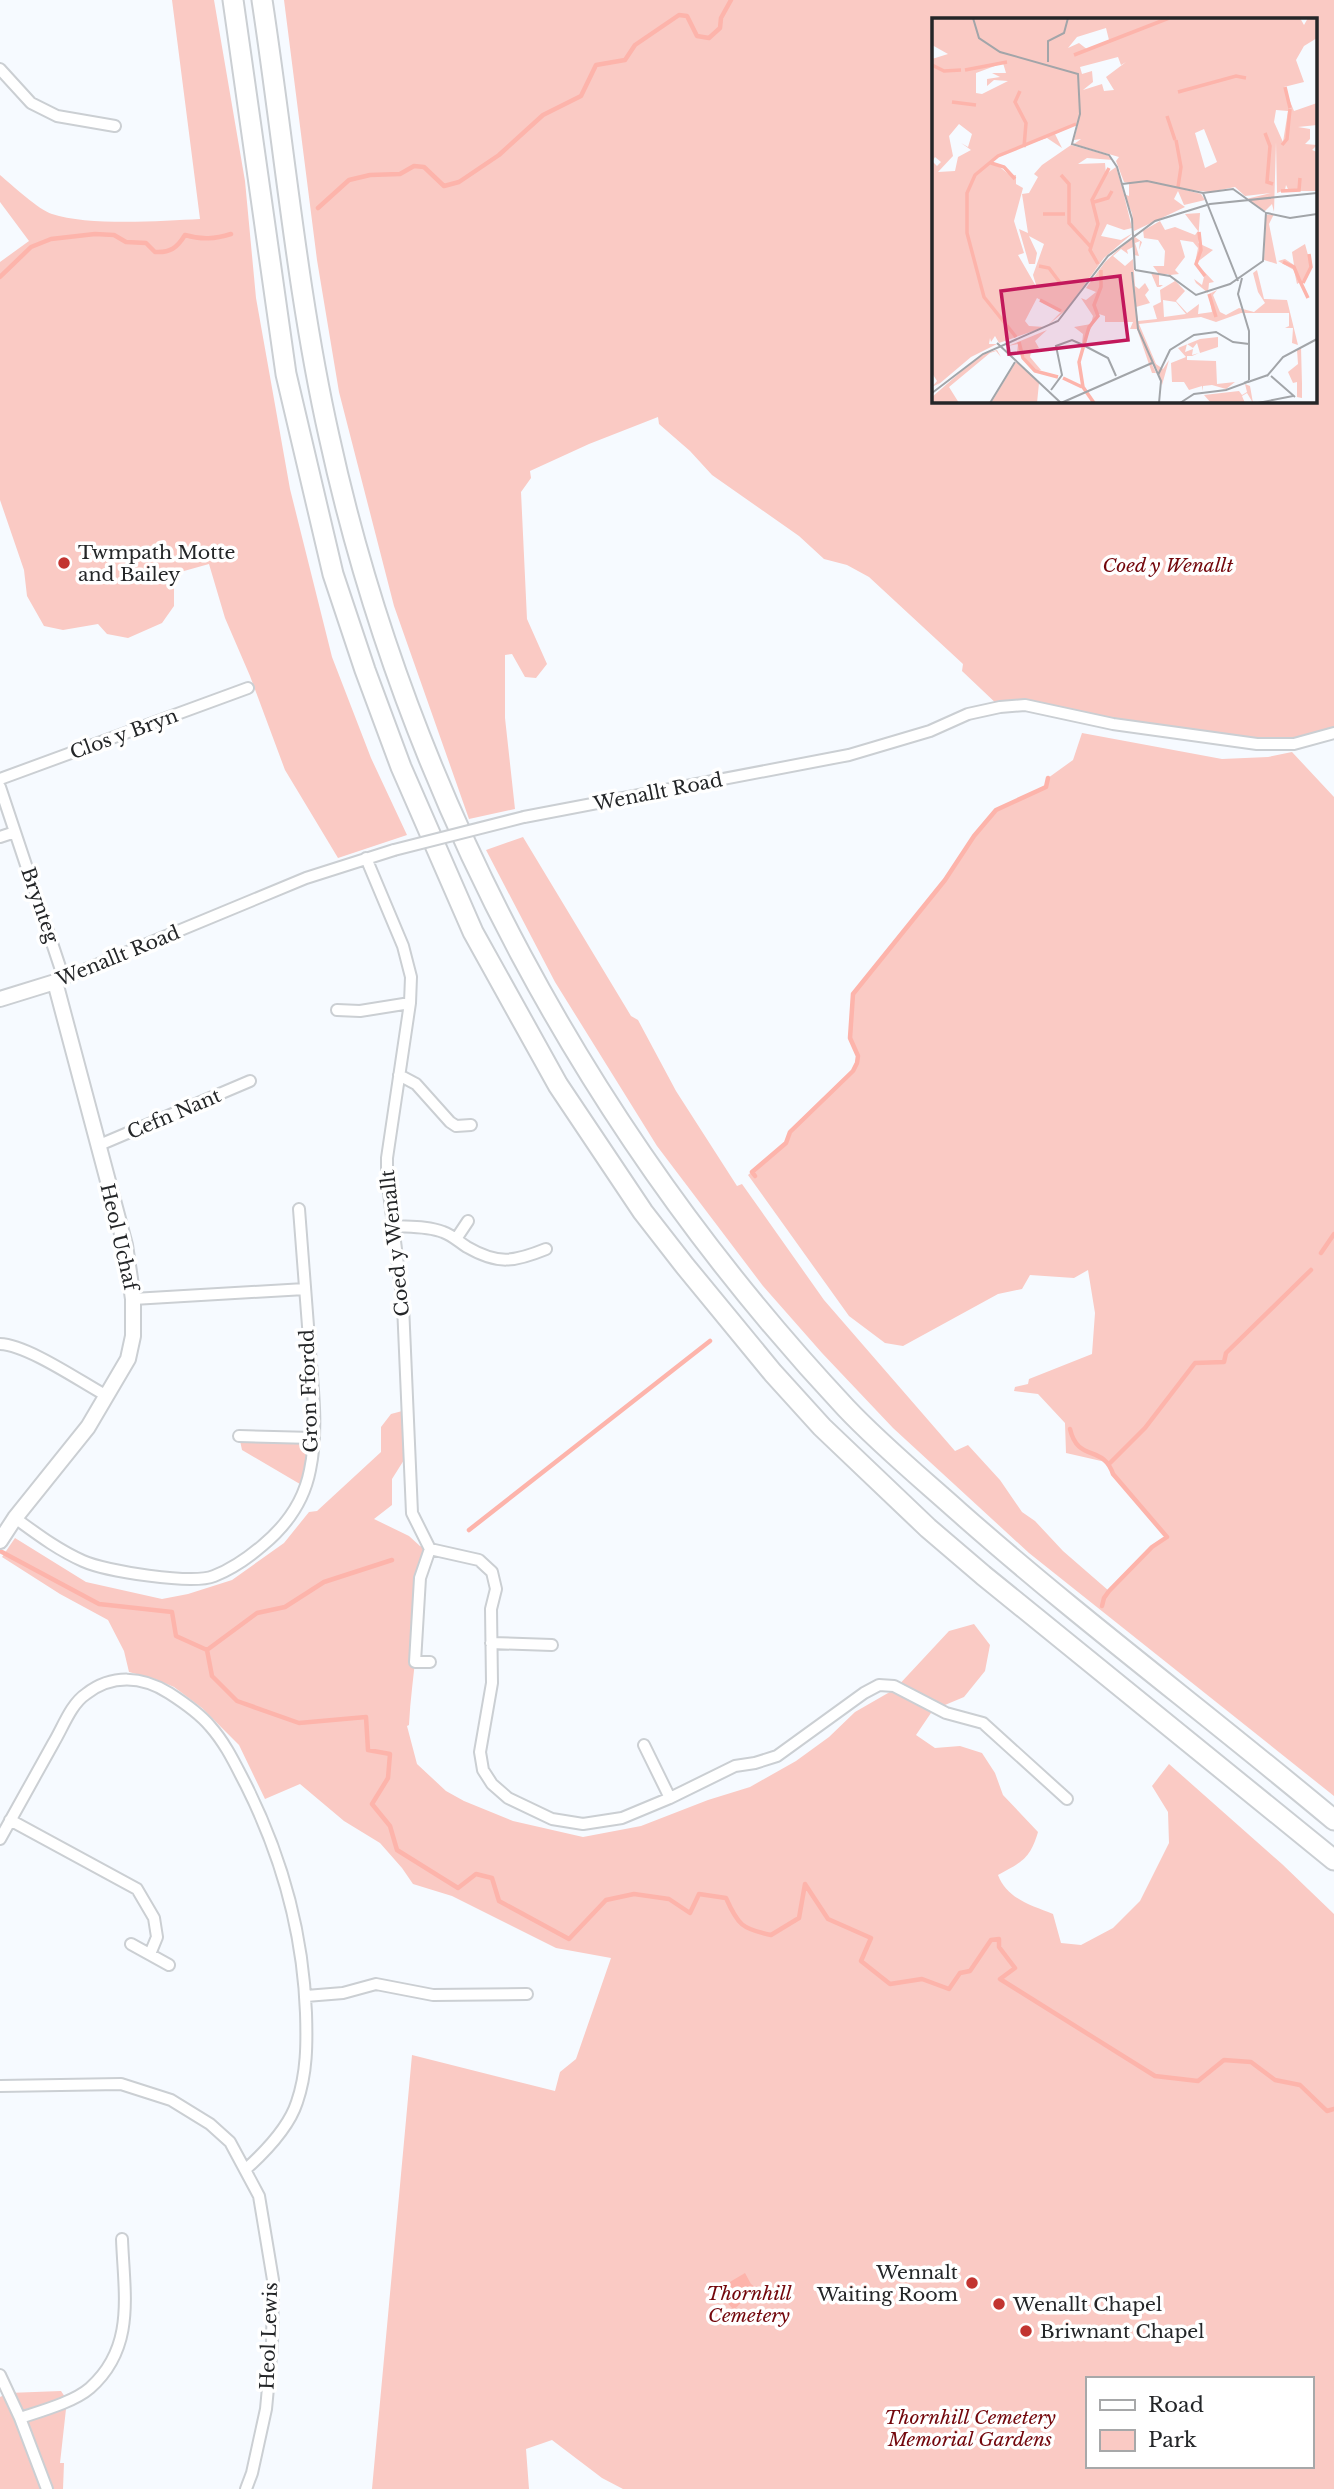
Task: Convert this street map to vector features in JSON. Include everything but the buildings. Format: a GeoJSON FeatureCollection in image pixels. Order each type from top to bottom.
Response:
{"type":"FeatureCollection","features":[{"type":"Feature","properties":{"kind":"highway"},"geometry":{"type":"LineString","coordinates":[[233,0],[286,373],[333,574],[401,767],[472,932],[558,1085],[643,1212],[765,1362],[822,1427],[928,1528],[983,1575],[1334,1860]]}},
{"type":"Feature","properties":{"kind":"highway"},"geometry":{"type":"LineString","coordinates":[[262,0],[314,365],[330,441],[372,598],[413,720],[472,859],[582,1064],[664,1188],[699,1234],[790,1345],[848,1410],[1013,1560],[1334,1820]]}},
{"type":"Feature","properties":{"kind":"street"},"geometry":{"type":"LineString","coordinates":[[0,69],[31,103],[57,116],[115,126]]}},
{"type":"Feature","properties":{"kind":"street","name":"Clos y Bryn"},"geometry":{"type":"LineString","coordinates":[[0,779],[248,688]]}},
{"type":"Feature","properties":{"kind":"street","name":"Wenallt Road"},"geometry":{"type":"LineString","coordinates":[[0,999],[60,980],[306,878],[366,858],[524,817],[849,755],[930,731],[968,713],[1025,705],[1113,724],[1257,744],[1294,744],[1334,733]]}},
{"type":"Feature","properties":{"kind":"street","name":"Brynteg"},"geometry":{"type":"LineString","coordinates":[[0,787],[60,980]]}},
{"type":"Feature","properties":{"kind":"street"},"geometry":{"type":"LineString","coordinates":[[0,837],[15,832]]}},
{"type":"Feature","properties":{"kind":"street","name":"Coed y Wenallt"},"geometry":{"type":"LineString","coordinates":[[366,858],[411,977],[410,1003],[387,1158],[402,1305],[412,1513],[430,1549]]}},
{"type":"Feature","properties":{"kind":"street","name":"Heol Uchaf"},"geometry":{"type":"LineString","coordinates":[[0,1541],[15,1518],[88,1427],[128,1359],[133,1336],[133,1299],[125,1245],[97,1146],[60,980]]}},
{"type":"Feature","properties":{"kind":"street"},"geometry":{"type":"LineString","coordinates":[[337,1010],[360,1012],[410,1003]]}},
{"type":"Feature","properties":{"kind":"street"},"geometry":{"type":"LineString","coordinates":[[399,1075],[416,1084],[450,1122],[456,1126],[471,1125]]}},
{"type":"Feature","properties":{"kind":"street","name":"Cefn Nant"},"geometry":{"type":"LineString","coordinates":[[97,1146],[250,1081]]}},
{"type":"Feature","properties":{"kind":"street","name":"Gron Ffordd"},"geometry":{"type":"LineString","coordinates":[[15,1518],[84,1562],[114,1570],[173,1578],[212,1577],[248,1558],[282,1529],[296,1509],[312,1459],[312,1386],[299,1209]]}},
{"type":"Feature","properties":{"kind":"street"},"geometry":{"type":"LineString","coordinates":[[456,1239],[468,1221]]}},
{"type":"Feature","properties":{"kind":"street"},"geometry":{"type":"LineString","coordinates":[[394,1226],[429,1228],[445,1232],[493,1259],[523,1259],[546,1250]]}},
{"type":"Feature","properties":{"kind":"street"},"geometry":{"type":"LineString","coordinates":[[133,1299],[305,1289]]}},
{"type":"Feature","properties":{"kind":"street"},"geometry":{"type":"LineString","coordinates":[[0,1344],[32,1354],[107,1396]]}},
{"type":"Feature","properties":{"kind":"street"},"geometry":{"type":"LineString","coordinates":[[239,1436],[313,1438]]}},
{"type":"Feature","properties":{"kind":"street"},"geometry":{"type":"LineString","coordinates":[[430,1662],[415,1662],[420,1578],[430,1549],[479,1560],[492,1572],[496,1589],[491,1609],[492,1683],[480,1752],[483,1770],[499,1791],[552,1819],[583,1824],[622,1818],[735,1766],[777,1756],[879,1685],[894,1686],[946,1713],[983,1723],[1068,1799]]}},
{"type":"Feature","properties":{"kind":"street"},"geometry":{"type":"LineString","coordinates":[[491,1643],[552,1645]]}},
{"type":"Feature","properties":{"kind":"street"},"geometry":{"type":"LineString","coordinates":[[0,1839],[70,1714],[85,1694],[116,1678],[158,1686],[209,1725],[230,1753],[275,1850],[289,1894],[299,1936],[306,1996],[305,2068],[296,2104],[278,2135],[246,2169]]}},
{"type":"Feature","properties":{"kind":"street"},"geometry":{"type":"LineString","coordinates":[[644,1745],[670,1798]]}},
{"type":"Feature","properties":{"kind":"street"},"geometry":{"type":"LineString","coordinates":[[10,1820],[137,1889],[154,1918],[157,1937],[150,1954]]}},
{"type":"Feature","properties":{"kind":"street"},"geometry":{"type":"LineString","coordinates":[[131,1944],[169,1965]]}},
{"type":"Feature","properties":{"kind":"street"},"geometry":{"type":"LineString","coordinates":[[306,1996],[343,1993],[376,1984],[433,1995],[527,1994]]}},
{"type":"Feature","properties":{"kind":"street","name":"Heol Lewis"},"geometry":{"type":"LineString","coordinates":[[0,2086],[121,2084],[171,2100],[210,2124],[230,2142],[259,2196],[273,2280],[272,2345],[266,2409],[246,2489]]}},
{"type":"Feature","properties":{"kind":"street"},"geometry":{"type":"LineString","coordinates":[[20,2418],[59,2405],[89,2389],[110,2365],[121,2345],[125,2316],[122,2239]]}},
{"type":"Feature","properties":{"kind":"street"},"geometry":{"type":"LineString","coordinates":[[0,2375],[20,2418],[47,2489]]}},
{"type":"Feature","properties":{"kind":"green space"},"geometry":{"type":"Polygon","coordinates":[[[172,0],[214,0],[245,181],[256,298],[290,489],[332,657],[371,758],[407,835],[338,858],[285,770],[225,618],[209,564],[159,578],[174,587],[174,606],[162,623],[128,638],[107,634],[98,624],[63,630],[44,626],[27,596],[24,570],[0,500],[0,262],[29,241],[0,202],[0,175],[40,208],[67,218],[125,222],[200,219],[172,0]]]}},
{"type":"Feature","properties":{"kind":"green space"},"geometry":{"type":"Polygon","coordinates":[[[284,0],[1334,0],[1334,733],[1257,744],[1062,711],[1000,707],[962,671],[963,664],[869,577],[847,565],[824,559],[799,536],[712,475],[659,424],[658,417],[530,471],[531,478],[521,492],[527,619],[547,664],[536,678],[525,677],[512,654],[505,655],[505,718],[515,809],[469,819],[394,606],[339,392],[317,260],[284,0]]]}},
{"type":"Feature","properties":{"kind":"green space"},"geometry":{"type":"Polygon","coordinates":[[[1082,733],[1222,759],[1268,757],[1292,752],[1334,797],[1334,1796],[1029,1553],[893,1428],[822,1353],[763,1286],[657,1146],[555,982],[486,850],[523,837],[631,1016],[638,1020],[676,1091],[737,1186],[742,1184],[824,1300],[955,1451],[968,1445],[1000,1480],[1022,1512],[1109,1591],[1152,1547],[1167,1536],[1113,1474],[1110,1463],[1066,1453],[1065,1423],[1038,1394],[1014,1391],[1015,1387],[1028,1384],[1029,1379],[1092,1354],[1095,1313],[1088,1270],[1074,1278],[1030,1275],[1022,1289],[998,1294],[903,1346],[885,1343],[849,1316],[748,1175],[786,1143],[790,1132],[857,1063],[858,1056],[850,1038],[853,994],[945,880],[974,836],[996,810],[1046,787],[1048,778],[1073,760],[1082,733]]]}},
{"type":"Feature","properties":{"kind":"green space"},"geometry":{"type":"Polygon","coordinates":[[[406,1410],[409,1452],[392,1479],[392,1505],[374,1519],[430,1549],[421,1585],[407,1726],[417,1764],[446,1791],[464,1801],[513,1821],[583,1837],[641,1826],[750,1787],[796,1761],[829,1737],[855,1712],[895,1689],[949,1631],[974,1624],[990,1645],[985,1671],[964,1697],[933,1710],[916,1735],[935,1748],[960,1746],[982,1753],[995,1773],[1003,1795],[1038,1832],[1024,1859],[998,1875],[1014,1896],[1053,1914],[1061,1943],[1081,1945],[1113,1928],[1140,1901],[1169,1843],[1168,1812],[1152,1786],[1169,1764],[1334,1914],[1334,2489],[623,2489],[602,2478],[552,2440],[526,2449],[529,2489],[372,2489],[412,2055],[555,2091],[560,2072],[576,2059],[611,1958],[556,1948],[452,1896],[413,1884],[380,1843],[344,1821],[300,1784],[265,1799],[239,1745],[202,1708],[174,1687],[129,1672],[124,1651],[108,1620],[60,1594],[2,1557],[15,1538],[86,1582],[162,1599],[232,1580],[284,1543],[309,1512],[317,1511],[381,1452],[381,1427],[391,1414],[406,1410]]]}},
{"type":"Feature","properties":{"kind":"green space"},"geometry":{"type":"Polygon","coordinates":[[[239,1436],[313,1438],[305,1487],[242,1450],[239,1436]]]}},
{"type":"Feature","properties":{"kind":"green space"},"geometry":{"type":"Polygon","coordinates":[[[61,2391],[67,2400],[60,2463],[64,2463],[63,2489],[0,2489],[0,2397],[8,2393],[61,2391]]]}},
{"type":"Feature","properties":{"kind":"shaded area"},"geometry":{"type":"Polygon","coordinates":[[[745,2273],[756,2288],[734,2310],[722,2297],[723,2286],[745,2273]]]}},
{"type":"Feature","properties":{"kind":"waterway"},"geometry":{"type":"LineString","coordinates":[[318,208],[349,180],[370,175],[400,174],[414,166],[424,167],[444,186],[459,182],[499,155],[543,115],[581,96],[596,65],[625,60],[635,45],[679,15],[687,16],[697,36],[709,38],[720,28],[721,18],[731,0]]}},
{"type":"Feature","properties":{"kind":"waterway"},"geometry":{"type":"LineString","coordinates":[[0,277],[31,247],[51,239],[95,234],[114,235],[126,242],[146,243],[155,252],[165,252],[173,249],[185,235],[208,238],[231,234]]}},
{"type":"Feature","properties":{"kind":"waterway"},"geometry":{"type":"LineString","coordinates":[[755,1176],[752,1172],[786,1143],[790,1132],[853,1071],[858,1056],[850,1038],[853,994],[945,880],[974,836],[996,810],[1046,787],[1048,778]]}},
{"type":"Feature","properties":{"kind":"waterway"},"geometry":{"type":"LineString","coordinates":[[1321,1253],[1334,1234]]}},
{"type":"Feature","properties":{"kind":"waterway"},"geometry":{"type":"LineString","coordinates":[[1110,1463],[1145,1428],[1195,1363],[1224,1362],[1226,1353],[1311,1270]]}},
{"type":"Feature","properties":{"kind":"waterway"},"geometry":{"type":"LineString","coordinates":[[469,1530],[710,1341]]}},
{"type":"Feature","properties":{"kind":"waterway"},"geometry":{"type":"LineString","coordinates":[[1070,1429],[1079,1446],[1109,1465],[1113,1474],[1167,1537],[1152,1547],[1109,1591],[1102,1606]]}},
{"type":"Feature","properties":{"kind":"waterway"},"geometry":{"type":"LineString","coordinates":[[0,1551],[99,1604],[172,1612],[176,1636],[207,1650],[212,1676],[237,1701],[299,1723],[366,1717],[368,1750],[390,1754],[388,1778],[372,1804],[390,1826],[397,1850],[458,1888],[476,1874],[492,1878],[499,1901],[569,1939],[606,1900],[634,1894],[669,1899],[690,1913],[699,1894],[726,1898],[742,1924],[771,1935],[799,1918],[805,1884],[828,1919],[871,1938],[861,1961],[890,1984],[922,1979],[949,1989],[960,1973],[970,1971],[991,1940],[999,1939],[999,1947],[1015,1968],[1000,1979],[1155,2076],[1198,2081],[1224,2060],[1251,2062],[1275,2080],[1300,2085],[1327,2111],[1334,2109]]}},
{"type":"Feature","properties":{"kind":"waterway"},"geometry":{"type":"LineString","coordinates":[[207,1650],[257,1613],[285,1607],[324,1582],[392,1560]]}},
{"type":"Feature","properties":{"kind":"place","name":"Twmpath Motte and Bailey"},"geometry":{"type":"Point","coordinates":[64,563]}},
{"type":"Feature","properties":{"kind":"place","name":"Wennalt Waiting Room"},"geometry":{"type":"Point","coordinates":[972,2283]}},
{"type":"Feature","properties":{"kind":"place","name":"Wenallt Chapel"},"geometry":{"type":"Point","coordinates":[999,2304]}},
{"type":"Feature","properties":{"kind":"place","name":"Briwnant Chapel"},"geometry":{"type":"Point","coordinates":[1026,2331]}},
{"type":"Feature","properties":{"kind":"park label","name":"Thornhill Cemetery"},"geometry":{"type":"Point","coordinates":[749,2304]}},
{"type":"Feature","properties":{"kind":"park label","name":"Thornhill Cemetery Memorial Gardens"},"geometry":{"type":"Point","coordinates":[970,2428]}}]}
